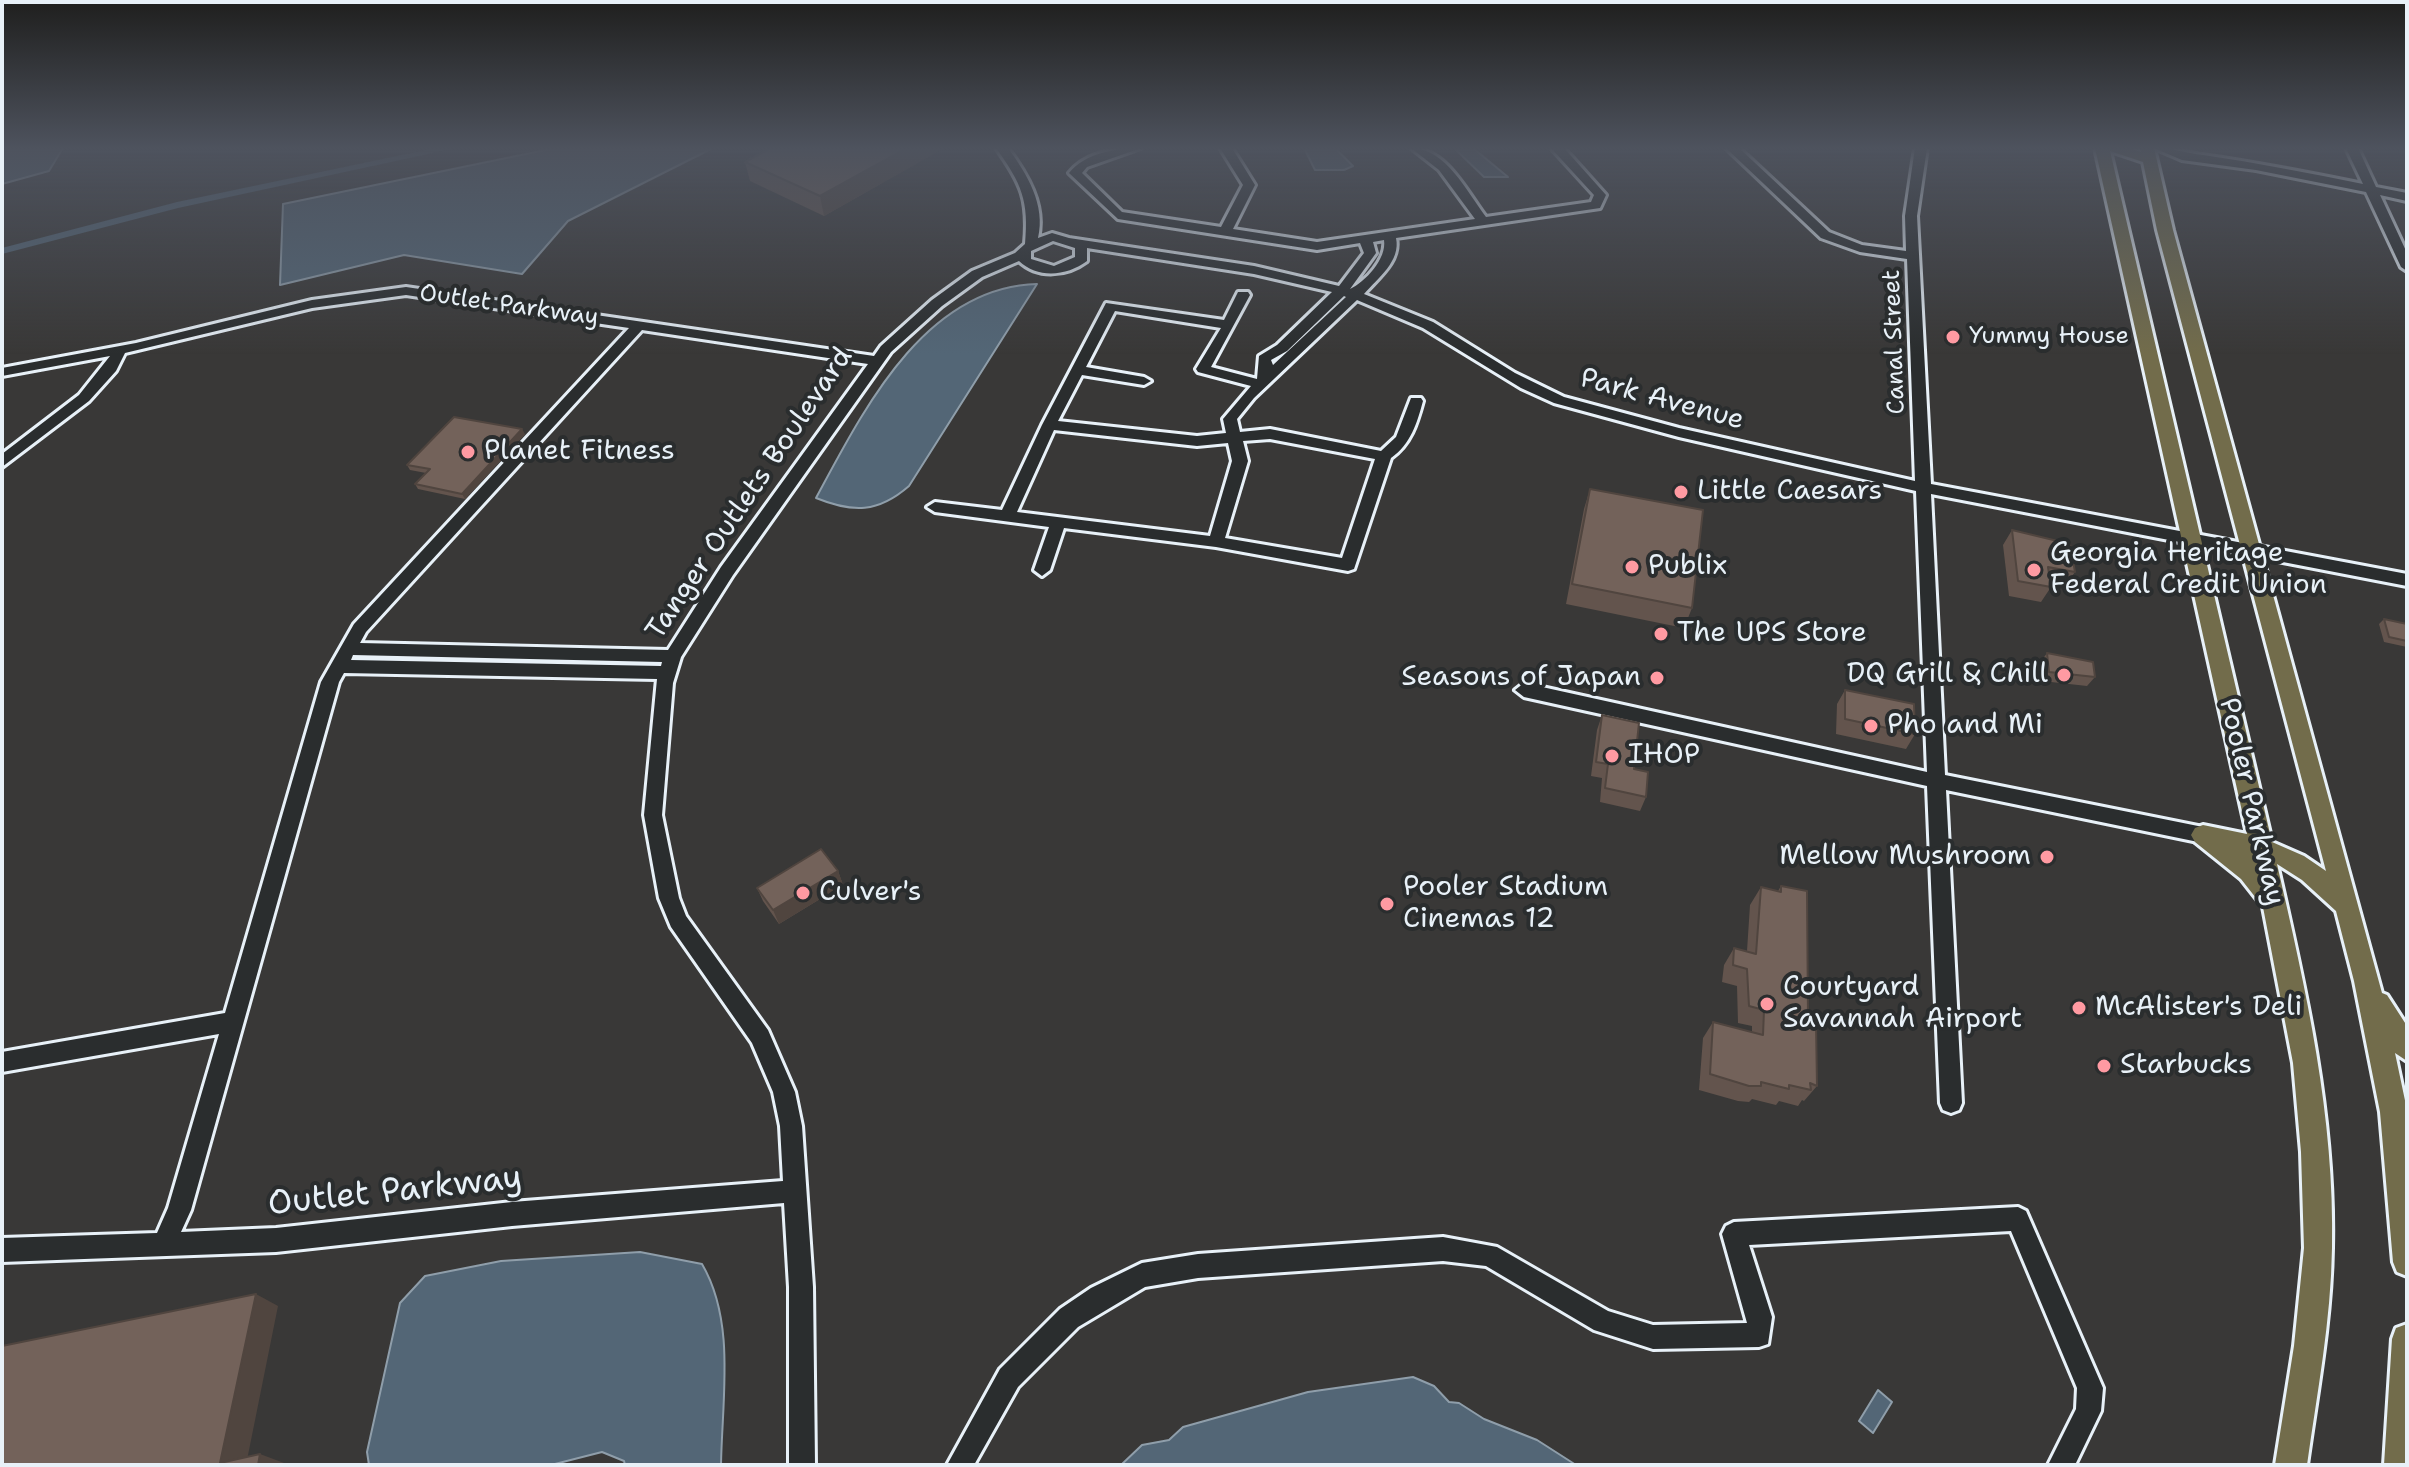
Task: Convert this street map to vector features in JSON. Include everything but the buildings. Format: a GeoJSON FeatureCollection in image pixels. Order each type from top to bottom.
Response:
{"type":"FeatureCollection","features":[{"type":"Feature","properties":{"kind":"main road","name":"Pooler Parkway"},"geometry":{"type":"LineString","coordinates":[[2118,216],[2277,917],[2306,1063],[2315,1152],[2318,1248],[2309,1346],[2291,1465]]}},
{"type":"Feature","properties":{"kind":"main road"},"geometry":{"type":"LineString","coordinates":[[2163,216],[2367,981],[2394,1112],[2407,1259]]}},
{"type":"Feature","properties":{"kind":"main road"},"geometry":{"type":"LineString","coordinates":[[2203,835],[2236,825],[2245,813],[2249,793]]}},
{"type":"Feature","properties":{"kind":"main road"},"geometry":{"type":"LineString","coordinates":[[2203,835],[2261,847],[2298,861],[2347,906]]}},
{"type":"Feature","properties":{"kind":"main road"},"geometry":{"type":"LineString","coordinates":[[2203,835],[2249,872],[2277,917]]}},
{"type":"Feature","properties":{"kind":"main road"},"geometry":{"type":"LineString","coordinates":[[2367,981],[2407,1049]]}},
{"type":"Feature","properties":{"kind":"main road"},"geometry":{"type":"LineString","coordinates":[[2400,1465],[2407,1339]]}},
{"type":"Feature","properties":{"kind":"street"},"geometry":{"type":"LineString","coordinates":[[969,282],[1020,256],[1035,231],[1034,216]]}},
{"type":"Feature","properties":{"kind":"street"},"geometry":{"type":"LineString","coordinates":[[1048,216],[1083,252],[1075,264]]}},
{"type":"Feature","properties":{"kind":"street"},"geometry":{"type":"LineString","coordinates":[[1127,216],[1317,246],[1525,216]]}},
{"type":"Feature","properties":{"kind":"street"},"geometry":{"type":"LineString","coordinates":[[1225,232],[1233,216]]}},
{"type":"Feature","properties":{"kind":"street"},"geometry":{"type":"LineString","coordinates":[[1479,216],[1484,223]]}},
{"type":"Feature","properties":{"kind":"street"},"geometry":{"type":"LineString","coordinates":[[1805,216],[1825,235],[1860,248],[1913,256]]}},
{"type":"Feature","properties":{"kind":"street","name":"Canal Street"},"geometry":{"type":"LineString","coordinates":[[1911,216],[1951,1103]]}},
{"type":"Feature","properties":{"kind":"street"},"geometry":{"type":"LineString","coordinates":[[2383,216],[2407,267]]}},
{"type":"Feature","properties":{"kind":"street","name":"Park Avenue"},"geometry":{"type":"LineString","coordinates":[[1028,246],[1052,237],[1222,265],[1339,290],[1446,335],[1493,367],[1570,404],[1831,469],[2407,580]]}},
{"type":"Feature","properties":{"kind":"street"},"geometry":{"type":"LineString","coordinates":[[1264,378],[1355,295],[1389,257],[1390,238]]}},
{"type":"Feature","properties":{"kind":"street"},"geometry":{"type":"LineString","coordinates":[[1216,542],[1240,461],[1230,419],[1368,258],[1366,241]]}},
{"type":"Feature","properties":{"kind":"street"},"geometry":{"type":"LineString","coordinates":[[1028,246],[1025,261],[1039,269]]}},
{"type":"Feature","properties":{"kind":"street","name":"Park Avenue"},"geometry":{"type":"LineString","coordinates":[[969,282],[1011,270],[1054,270],[1110,253],[1141,252]]}},
{"type":"Feature","properties":{"kind":"street","name":"Tanger Outlets Boulevard"},"geometry":{"type":"LineString","coordinates":[[802,1465],[801,1287],[791,1126],[775,1066],[747,1016],[678,921],[661,867],[653,793],[661,699],[670,664],[727,571],[877,361],[901,332],[969,282]]}},
{"type":"Feature","properties":{"kind":"street","name":"Outlet Parkway"},"geometry":{"type":"LineString","coordinates":[[2,372],[120,350],[312,304],[406,291],[877,361]]}},
{"type":"Feature","properties":{"kind":"street"},"geometry":{"type":"LineString","coordinates":[[1243,295],[1203,369],[1264,378]]}},
{"type":"Feature","properties":{"kind":"street"},"geometry":{"type":"LineString","coordinates":[[1007,516],[1049,425],[1111,306],[1229,325]]}},
{"type":"Feature","properties":{"kind":"street"},"geometry":{"type":"LineString","coordinates":[[164,1244],[179,1210],[330,682],[360,628],[639,325]]}},
{"type":"Feature","properties":{"kind":"street"},"geometry":{"type":"LineString","coordinates":[[2,462],[89,394],[110,373],[120,350]]}},
{"type":"Feature","properties":{"kind":"street"},"geometry":{"type":"LineString","coordinates":[[1078,370],[1144,381]]}},
{"type":"Feature","properties":{"kind":"street"},"geometry":{"type":"LineString","coordinates":[[935,507],[1216,542],[1348,565],[1384,456],[1397,448],[1406,434],[1416,401]]}},
{"type":"Feature","properties":{"kind":"street"},"geometry":{"type":"LineString","coordinates":[[1049,425],[1162,439],[1236,438],[1270,434],[1384,456]]}},
{"type":"Feature","properties":{"kind":"street"},"geometry":{"type":"LineString","coordinates":[[1042,570],[1058,522]]}},
{"type":"Feature","properties":{"kind":"street"},"geometry":{"type":"LineString","coordinates":[[349,649],[670,664]]}},
{"type":"Feature","properties":{"kind":"street"},"geometry":{"type":"LineString","coordinates":[[339,666],[670,664]]}},
{"type":"Feature","properties":{"kind":"street"},"geometry":{"type":"LineString","coordinates":[[1524,690],[1936,781],[2203,835]]}},
{"type":"Feature","properties":{"kind":"street"},"geometry":{"type":"LineString","coordinates":[[2,1062],[231,1022]]}},
{"type":"Feature","properties":{"kind":"street","name":"Outlet Parkway"},"geometry":{"type":"LineString","coordinates":[[2,1250],[276,1240],[496,1215],[795,1191]]}},
{"type":"Feature","properties":{"kind":"street"},"geometry":{"type":"LineString","coordinates":[[960,1465],[1009,1378],[1040,1344],[1100,1297],[1142,1275],[1198,1266],[1443,1249],[1489,1255],[1603,1321],[1653,1337],[1740,1338],[1759,1335],[1760,1317],[1734,1234],[2018,1219],[2090,1388],[2088,1411],[2061,1465]]}},
{"type":"Feature","properties":{"kind":"water"},"geometry":{"type":"Polygon","coordinates":[[[283,216],[577,216],[568,221],[522,274],[404,255],[280,285],[283,216]]]}},
{"type":"Feature","properties":{"kind":"water"},"geometry":{"type":"Polygon","coordinates":[[[1037,284],[909,486],[887,501],[865,508],[842,506],[816,498],[877,393],[930,330],[961,306],[997,290],[1037,284]]]}},
{"type":"Feature","properties":{"kind":"water"},"geometry":{"type":"Polygon","coordinates":[[[640,1252],[702,1264],[713,1287],[725,1362],[721,1465],[625,1465],[624,1461],[602,1452],[551,1465],[369,1465],[367,1452],[400,1303],[425,1276],[501,1261],[640,1252]]]}},
{"type":"Feature","properties":{"kind":"water"},"geometry":{"type":"Polygon","coordinates":[[[1413,1377],[1434,1386],[1449,1402],[1459,1403],[1484,1419],[1537,1440],[1576,1465],[1121,1465],[1142,1445],[1169,1440],[1183,1427],[1308,1392],[1413,1377]]]}},
{"type":"Feature","properties":{"kind":"water"},"geometry":{"type":"Polygon","coordinates":[[[1878,1390],[1892,1402],[1873,1433],[1859,1421],[1878,1390]]]}},
{"type":"Feature","properties":{"kind":"waterway"},"geometry":{"type":"LineString","coordinates":[[2,251],[133,216]]}},
{"type":"Feature","properties":{"kind":"place","name":"Yummy House"},"geometry":{"type":"Point","coordinates":[1953,337]}},
{"type":"Feature","properties":{"kind":"place","name":"Planet Fitness"},"geometry":{"type":"Point","coordinates":[468,452]}},
{"type":"Feature","properties":{"kind":"place","name":"Little Caesars"},"geometry":{"type":"Point","coordinates":[1681,492]}},
{"type":"Feature","properties":{"kind":"place","name":"Publix"},"geometry":{"type":"Point","coordinates":[1632,567]}},
{"type":"Feature","properties":{"kind":"place","name":"Georgia Heritage Federal Credit Union"},"geometry":{"type":"Point","coordinates":[2034,570]}},
{"type":"Feature","properties":{"kind":"place","name":"The UPS Store"},"geometry":{"type":"Point","coordinates":[1661,634]}},
{"type":"Feature","properties":{"kind":"place","name":"DQ Grill & Chill"},"geometry":{"type":"Point","coordinates":[2064,675]}},
{"type":"Feature","properties":{"kind":"place","name":"Seasons of Japan"},"geometry":{"type":"Point","coordinates":[1657,678]}},
{"type":"Feature","properties":{"kind":"place","name":"Pho and Mi"},"geometry":{"type":"Point","coordinates":[1871,726]}},
{"type":"Feature","properties":{"kind":"place","name":"IHOP"},"geometry":{"type":"Point","coordinates":[1612,756]}},
{"type":"Feature","properties":{"kind":"place","name":"Mellow Mushroom"},"geometry":{"type":"Point","coordinates":[2047,857]}},
{"type":"Feature","properties":{"kind":"place","name":"Culver's"},"geometry":{"type":"Point","coordinates":[803,893]}},
{"type":"Feature","properties":{"kind":"place","name":"Pooler Stadium Cinemas 12"},"geometry":{"type":"Point","coordinates":[1387,904]}},
{"type":"Feature","properties":{"kind":"place","name":"Courtyard Savannah Airport"},"geometry":{"type":"Point","coordinates":[1767,1004]}},
{"type":"Feature","properties":{"kind":"place","name":"McAlister's Deli"},"geometry":{"type":"Point","coordinates":[2079,1008]}},
{"type":"Feature","properties":{"kind":"place","name":"Starbucks"},"geometry":{"type":"Point","coordinates":[2104,1066]}}]}
